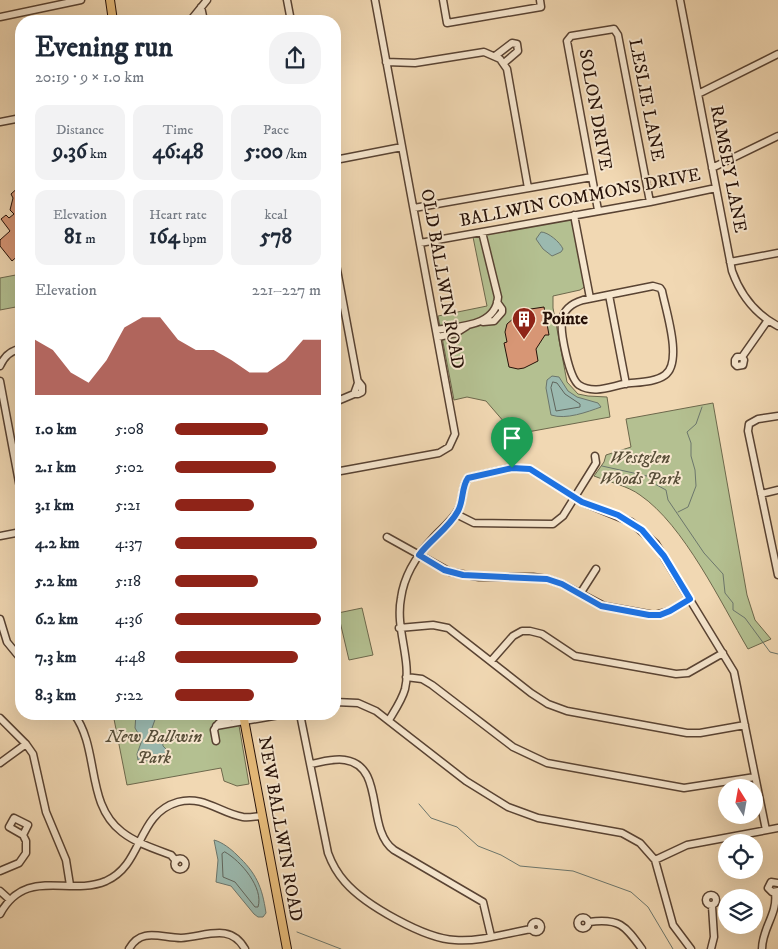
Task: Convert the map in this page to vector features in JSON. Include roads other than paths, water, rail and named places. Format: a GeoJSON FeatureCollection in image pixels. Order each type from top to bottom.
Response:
{"type":"FeatureCollection","features":[{"type":"Feature","properties":{"kind":"main road"},"geometry":{"type":"LineString","coordinates":[[110,0],[112,15]]}},
{"type":"Feature","properties":{"kind":"main road","name":"NEW BALLWIN ROAD"},"geometry":{"type":"LineString","coordinates":[[245,720],[287,949]]}},
{"type":"Feature","properties":{"kind":"street"},"geometry":{"type":"LineString","coordinates":[[0,17],[81,0]]}},
{"type":"Feature","properties":{"kind":"street"},"geometry":{"type":"LineString","coordinates":[[195,15],[207,0]]}},
{"type":"Feature","properties":{"kind":"street"},"geometry":{"type":"LineString","coordinates":[[287,0],[290,15]]}},
{"type":"Feature","properties":{"kind":"street","name":"OLD BALLWIN ROAD"},"geometry":{"type":"LineString","coordinates":[[341,471],[439,453],[449,448],[454,438],[437,333],[375,0]]}},
{"type":"Feature","properties":{"kind":"street"},"geometry":{"type":"LineString","coordinates":[[443,0],[447,23],[541,7],[540,0]]}},
{"type":"Feature","properties":{"kind":"street","name":"RAMSEY LANE"},"geometry":{"type":"LineString","coordinates":[[680,0],[734,278],[752,307],[778,326]]}},
{"type":"Feature","properties":{"kind":"street"},"geometry":{"type":"LineString","coordinates":[[201,7],[203,15]]}},
{"type":"Feature","properties":{"kind":"street","name":"LESLIE LANE"},"geometry":{"type":"LineString","coordinates":[[590,33],[614,29],[618,35],[650,202]]}},
{"type":"Feature","properties":{"kind":"street","name":"SOLON DRIVE"},"geometry":{"type":"LineString","coordinates":[[590,33],[571,36],[568,42],[598,210]]}},
{"type":"Feature","properties":{"kind":"street"},"geometry":{"type":"LineString","coordinates":[[495,56],[512,43],[517,44],[518,51],[504,63]]}},
{"type":"Feature","properties":{"kind":"street"},"geometry":{"type":"LineString","coordinates":[[386,62],[415,63],[484,52],[495,56],[504,63],[507,69],[528,188]]}},
{"type":"Feature","properties":{"kind":"street"},"geometry":{"type":"LineString","coordinates":[[698,94],[778,54]]}},
{"type":"Feature","properties":{"kind":"street"},"geometry":{"type":"LineString","coordinates":[[0,122],[15,119]]}},
{"type":"Feature","properties":{"kind":"street"},"geometry":{"type":"LineString","coordinates":[[712,168],[778,136]]}},
{"type":"Feature","properties":{"kind":"street"},"geometry":{"type":"LineString","coordinates":[[341,159],[402,147]]}},
{"type":"Feature","properties":{"kind":"street"},"geometry":{"type":"LineString","coordinates":[[414,208],[592,178]]}},
{"type":"Feature","properties":{"kind":"street","name":"BALLWIN COMMONS DRIVE"},"geometry":{"type":"LineString","coordinates":[[420,243],[650,202],[716,188]]}},
{"type":"Feature","properties":{"kind":"street"},"geometry":{"type":"LineString","coordinates":[[574,215],[590,298]]}},
{"type":"Feature","properties":{"kind":"street"},"geometry":{"type":"LineString","coordinates":[[437,333],[456,333],[470,324],[483,322],[492,312],[497,302],[494,276],[488,262],[482,232]]}},
{"type":"Feature","properties":{"kind":"street"},"geometry":{"type":"LineString","coordinates":[[730,262],[778,253]]}},
{"type":"Feature","properties":{"kind":"street"},"geometry":{"type":"LineString","coordinates":[[653,286],[660,288],[674,350],[673,363],[665,376],[590,390],[578,384],[572,377],[562,320],[566,310],[574,303],[609,295],[653,286]]}},
{"type":"Feature","properties":{"kind":"street"},"geometry":{"type":"LineString","coordinates":[[341,291],[358,381],[354,394],[341,399]]}},
{"type":"Feature","properties":{"kind":"street"},"geometry":{"type":"LineString","coordinates":[[609,295],[626,384]]}},
{"type":"Feature","properties":{"kind":"street"},"geometry":{"type":"LineString","coordinates":[[742,358],[768,320]]}},
{"type":"Feature","properties":{"kind":"street"},"geometry":{"type":"LineString","coordinates":[[0,366],[3,355],[15,351]]}},
{"type":"Feature","properties":{"kind":"street"},"geometry":{"type":"LineString","coordinates":[[0,381],[15,461]]}},
{"type":"Feature","properties":{"kind":"street"},"geometry":{"type":"LineString","coordinates":[[778,416],[748,424],[761,494],[776,551],[778,575]]}},
{"type":"Feature","properties":{"kind":"street"},"geometry":{"type":"LineString","coordinates":[[456,514],[474,523],[553,524],[563,516],[596,463],[595,456]]}},
{"type":"Feature","properties":{"kind":"street"},"geometry":{"type":"LineString","coordinates":[[389,720],[401,700],[406,677],[399,628],[403,586],[419,555],[456,514],[461,504],[465,483],[468,478],[475,475],[524,468],[536,472],[589,505],[618,515],[646,534],[664,556],[734,672],[766,830]]}},
{"type":"Feature","properties":{"kind":"street"},"geometry":{"type":"LineString","coordinates":[[761,494],[778,490]]}},
{"type":"Feature","properties":{"kind":"street"},"geometry":{"type":"LineString","coordinates":[[0,536],[15,533]]}},
{"type":"Feature","properties":{"kind":"street"},"geometry":{"type":"LineString","coordinates":[[387,537],[404,545],[438,567],[455,573],[479,577],[540,578],[562,584],[604,606],[654,615],[670,611],[690,599]]}},
{"type":"Feature","properties":{"kind":"street"},"geometry":{"type":"LineString","coordinates":[[580,594],[596,568]]}},
{"type":"Feature","properties":{"kind":"street"},"geometry":{"type":"LineString","coordinates":[[0,619],[7,642],[15,652]]}},
{"type":"Feature","properties":{"kind":"street"},"geometry":{"type":"LineString","coordinates":[[399,628],[444,626],[541,700],[567,710],[687,733],[745,725]]}},
{"type":"Feature","properties":{"kind":"street"},"geometry":{"type":"LineString","coordinates":[[491,661],[509,638],[517,633],[526,631],[538,632],[579,657],[676,674],[688,673],[723,653]]}},
{"type":"Feature","properties":{"kind":"street"},"geometry":{"type":"LineString","coordinates":[[406,677],[422,679],[432,684],[513,747],[546,763],[684,788],[755,777]]}},
{"type":"Feature","properties":{"kind":"street"},"geometry":{"type":"LineString","coordinates":[[341,702],[365,705],[389,720],[466,781],[501,803],[538,818],[622,833],[640,843],[655,860],[670,920],[676,931],[691,949]]}},
{"type":"Feature","properties":{"kind":"street"},"geometry":{"type":"LineString","coordinates":[[0,718],[26,744],[34,758],[49,822],[66,860],[70,885]]}},
{"type":"Feature","properties":{"kind":"street"},"geometry":{"type":"LineString","coordinates":[[77,720],[88,742],[101,806],[119,830],[139,842],[171,855],[176,861]]}},
{"type":"Feature","properties":{"kind":"street"},"geometry":{"type":"LineString","coordinates":[[216,741],[214,730],[222,720]]}},
{"type":"Feature","properties":{"kind":"street"},"geometry":{"type":"LineString","coordinates":[[301,720],[328,853],[335,869],[353,890],[371,903],[433,937],[465,940],[531,928]]}},
{"type":"Feature","properties":{"kind":"street"},"geometry":{"type":"LineString","coordinates":[[0,763],[26,744]]}},
{"type":"Feature","properties":{"kind":"street"},"geometry":{"type":"LineString","coordinates":[[311,764],[340,759],[352,761],[362,767],[370,783],[379,829],[384,840],[394,850],[483,902],[491,936]]}},
{"type":"Feature","properties":{"kind":"street"},"geometry":{"type":"LineString","coordinates":[[0,914],[17,894],[35,886],[92,885],[110,878],[129,862],[150,822],[158,812],[168,805],[181,801],[202,802],[243,817],[262,816]]}},
{"type":"Feature","properties":{"kind":"street"},"geometry":{"type":"LineString","coordinates":[[655,860],[687,845],[778,828]]}},
{"type":"Feature","properties":{"kind":"street"},"geometry":{"type":"LineString","coordinates":[[0,871],[16,866],[24,859],[27,848],[23,835]]}},
{"type":"Feature","properties":{"kind":"street"},"geometry":{"type":"LineString","coordinates":[[762,949],[765,930],[776,909],[777,892],[770,891],[769,885],[773,882],[778,883]]}},
{"type":"Feature","properties":{"kind":"street"},"geometry":{"type":"LineString","coordinates":[[0,890],[10,900]]}},
{"type":"Feature","properties":{"kind":"street"},"geometry":{"type":"LineString","coordinates":[[711,949],[714,938],[712,906]]}},
{"type":"Feature","properties":{"kind":"street"},"geometry":{"type":"LineString","coordinates":[[589,922],[609,921],[624,926],[642,949]]}},
{"type":"Feature","properties":{"kind":"street"},"geometry":{"type":"LineString","coordinates":[[129,949],[136,940],[144,935],[180,938],[221,932],[234,937],[245,949]]}},
{"type":"Feature","properties":{"kind":"water"},"geometry":{"type":"Polygon","coordinates":[[[541,232],[557,241],[563,249],[561,252],[552,256],[543,249],[536,239],[541,232]]]}},
{"type":"Feature","properties":{"kind":"water"},"geometry":{"type":"Polygon","coordinates":[[[552,376],[559,377],[568,391],[577,397],[598,403],[601,407],[570,416],[551,415],[546,388],[547,380],[552,376]]]}},
{"type":"Feature","properties":{"kind":"water"},"geometry":{"type":"Polygon","coordinates":[[[136,720],[155,720],[152,728],[162,735],[163,746],[170,753],[167,757],[150,761],[138,760],[137,754],[142,740],[135,728],[136,720]]]}},
{"type":"Feature","properties":{"kind":"water"},"geometry":{"type":"Polygon","coordinates":[[[214,840],[232,850],[253,874],[260,888],[264,903],[266,913],[263,917],[258,917],[254,914],[231,886],[216,882],[218,860],[214,840]]]}},
{"type":"Feature","properties":{"kind":"waterway"},"geometry":{"type":"LineString","coordinates":[[678,512],[688,507],[696,486],[695,470],[691,456],[691,443],[687,432],[696,424],[702,407]]}},
{"type":"Feature","properties":{"kind":"waterway"},"geometry":{"type":"LineString","coordinates":[[602,466],[647,476],[653,483],[666,490],[668,500],[704,553],[723,574],[725,593],[733,603],[733,610],[745,618],[770,652],[778,654]]}},
{"type":"Feature","properties":{"kind":"waterway"},"geometry":{"type":"LineString","coordinates":[[419,804],[431,818],[457,827],[478,846],[501,855],[520,866],[573,871],[631,892],[648,907],[673,949]]}},
{"type":"Feature","properties":{"kind":"waterway"},"geometry":{"type":"LineString","coordinates":[[297,932],[341,949]]}},
{"type":"Feature","properties":{"kind":"place","name":"Pointe"},"geometry":{"type":"Point","coordinates":[524,340]}},
{"type":"Feature","properties":{"kind":"park label","name":"Westglen Woods Park"},"geometry":{"type":"Point","coordinates":[640,468]}},
{"type":"Feature","properties":{"kind":"park label","name":"New Ballwin Park"},"geometry":{"type":"Point","coordinates":[154,748]}}]}
